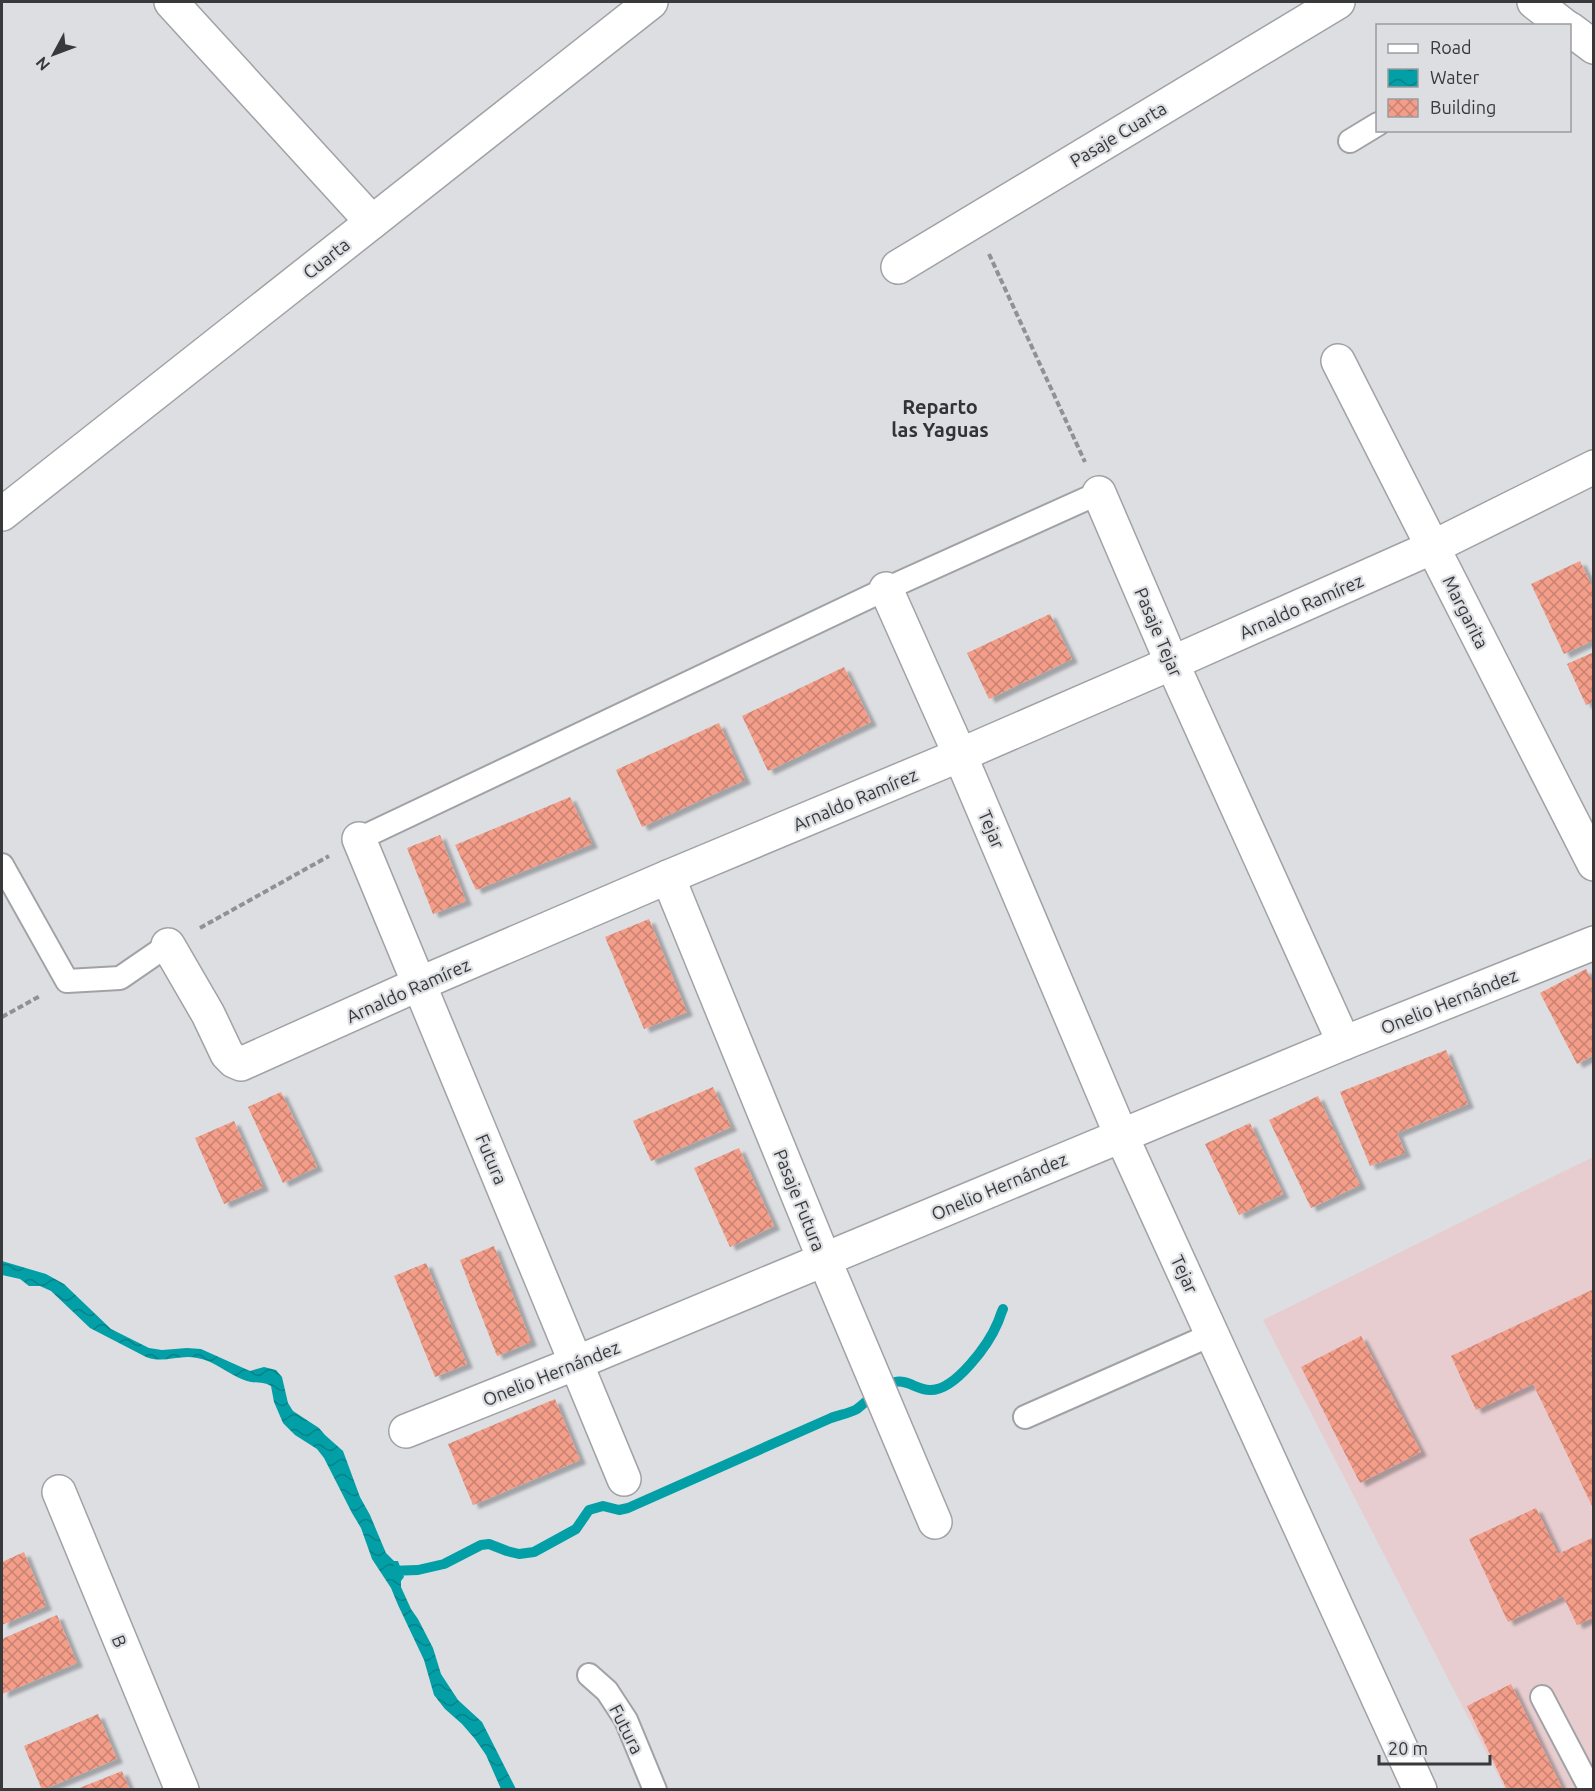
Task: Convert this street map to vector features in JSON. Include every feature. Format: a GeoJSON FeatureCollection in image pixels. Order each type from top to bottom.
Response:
{"type":"FeatureCollection","features":[{"type":"Feature","properties":{"kind":"street"},"geometry":{"type":"LineString","coordinates":[[171,2],[372,222]]}},
{"type":"Feature","properties":{"kind":"street","name":"Cuarta"},"geometry":{"type":"LineString","coordinates":[[2,514],[651,2]]}},
{"type":"Feature","properties":{"kind":"street","name":"Pasaje Cuarta"},"geometry":{"type":"LineString","coordinates":[[898,267],[1338,2]]}},
{"type":"Feature","properties":{"kind":"street"},"geometry":{"type":"LineString","coordinates":[[1571,32],[1593,47]]}},
{"type":"Feature","properties":{"kind":"street","name":"Margarita"},"geometry":{"type":"LineString","coordinates":[[1338,361],[1593,864]]}},
{"type":"Feature","properties":{"kind":"street","name":"Arnaldo Ramírez"},"geometry":{"type":"LineString","coordinates":[[168,945],[208,1014],[227,1054],[241,1064],[419,984],[960,755],[1433,548],[1593,467]]}},
{"type":"Feature","properties":{"kind":"street","name":"Pasaje Tejar"},"geometry":{"type":"LineString","coordinates":[[1099,493],[1172,663],[1344,1043]]}},
{"type":"Feature","properties":{"kind":"street","name":"Tejar"},"geometry":{"type":"LineString","coordinates":[[886,589],[960,755],[1121,1135],[1420,1790]]}},
{"type":"Feature","properties":{"kind":"street","name":"Futura"},"geometry":{"type":"LineString","coordinates":[[359,839],[624,1479]]}},
{"type":"Feature","properties":{"kind":"street","name":"Pasaje Futura"},"geometry":{"type":"LineString","coordinates":[[668,877],[824,1259],[935,1522]]}},
{"type":"Feature","properties":{"kind":"street","name":"Onelio Hernández"},"geometry":{"type":"LineString","coordinates":[[406,1431],[576,1363],[1344,1043],[1593,943]]}},
{"type":"Feature","properties":{"kind":"street","name":"B"},"geometry":{"type":"LineString","coordinates":[[58,1492],[182,1790]]}},
{"type":"Feature","properties":{"kind":"lane"},"geometry":{"type":"LineString","coordinates":[[1350,141],[1376,125]]}},
{"type":"Feature","properties":{"kind":"lane"},"geometry":{"type":"LineString","coordinates":[[359,839],[886,589],[1099,493]]}},
{"type":"Feature","properties":{"kind":"lane"},"geometry":{"type":"LineString","coordinates":[[2,865],[67,981],[120,978],[168,945]]}},
{"type":"Feature","properties":{"kind":"lane"},"geometry":{"type":"LineString","coordinates":[[1025,1417],[1213,1334]]}},
{"type":"Feature","properties":{"kind":"lane","name":"Futura"},"geometry":{"type":"LineString","coordinates":[[589,1675],[607,1691],[626,1720],[655,1790]]}},
{"type":"Feature","properties":{"kind":"lane"},"geometry":{"type":"LineString","coordinates":[[1542,1697],[1591,1790]]}},
{"type":"Feature","properties":{"kind":"path"},"geometry":{"type":"LineString","coordinates":[[973,221],[1099,493]]}},
{"type":"Feature","properties":{"kind":"path"},"geometry":{"type":"LineString","coordinates":[[168,945],[359,839]]}},
{"type":"Feature","properties":{"kind":"path"},"geometry":{"type":"LineString","coordinates":[[2,1017],[67,981]]}},
{"type":"Feature","properties":{"kind":"shaded area"},"geometry":{"type":"Polygon","coordinates":[[[1593,1157],[1593,1789],[1505,1789],[1263,1320],[1593,1157]]]}},
{"type":"Feature","properties":{"kind":"water"},"geometry":{"type":"Polygon","coordinates":[[[2,1261],[46,1274],[64,1284],[111,1329],[149,1348],[201,1349],[250,1371],[264,1367],[276,1370],[282,1377],[288,1403],[293,1411],[319,1428],[343,1451],[360,1497],[386,1553],[394,1561],[398,1561],[404,1577],[401,1587],[433,1648],[441,1674],[458,1700],[482,1722],[516,1789],[501,1789],[486,1755],[475,1739],[434,1695],[424,1660],[391,1588],[372,1559],[361,1528],[324,1458],[317,1449],[295,1435],[283,1423],[274,1402],[271,1386],[244,1380],[210,1362],[197,1358],[159,1360],[146,1357],[90,1328],[51,1291],[40,1286],[29,1286],[20,1279],[2,1275],[2,1261]]]}},
{"type":"Feature","properties":{"kind":"building"},"geometry":{"type":"Polygon","coordinates":[[[1580,561],[1594,590],[1594,640],[1564,654],[1531,584],[1580,561]]]}},
{"type":"Feature","properties":{"kind":"building"},"geometry":{"type":"Polygon","coordinates":[[[1050,614],[1072,659],[989,699],[967,653],[1050,614]]]}},
{"type":"Feature","properties":{"kind":"building"},"geometry":{"type":"Polygon","coordinates":[[[1594,652],[1594,701],[1586,705],[1567,664],[1594,652]]]}},
{"type":"Feature","properties":{"kind":"building"},"geometry":{"type":"Polygon","coordinates":[[[844,667],[871,722],[768,771],[742,716],[844,667]]]}},
{"type":"Feature","properties":{"kind":"building"},"geometry":{"type":"Polygon","coordinates":[[[719,723],[745,780],[642,827],[616,770],[719,723]]]}},
{"type":"Feature","properties":{"kind":"building"},"geometry":{"type":"Polygon","coordinates":[[[570,797],[592,844],[476,890],[455,845],[570,797]]]}},
{"type":"Feature","properties":{"kind":"building"},"geometry":{"type":"Polygon","coordinates":[[[440,835],[466,901],[433,914],[407,848],[440,835]]]}},
{"type":"Feature","properties":{"kind":"building"},"geometry":{"type":"Polygon","coordinates":[[[649,919],[687,1012],[644,1029],[605,937],[649,919]]]}},
{"type":"Feature","properties":{"kind":"building"},"geometry":{"type":"Polygon","coordinates":[[[1586,969],[1594,984],[1594,1055],[1577,1064],[1540,993],[1586,969]]]}},
{"type":"Feature","properties":{"kind":"building"},"geometry":{"type":"Polygon","coordinates":[[[1446,1050],[1468,1104],[1397,1133],[1405,1153],[1370,1166],[1340,1092],[1446,1050]]]}},
{"type":"Feature","properties":{"kind":"building"},"geometry":{"type":"Polygon","coordinates":[[[713,1087],[731,1127],[651,1161],[633,1121],[713,1087]]]}},
{"type":"Feature","properties":{"kind":"building"},"geometry":{"type":"Polygon","coordinates":[[[281,1092],[317,1167],[283,1183],[248,1107],[281,1092]]]}},
{"type":"Feature","properties":{"kind":"building"},"geometry":{"type":"Polygon","coordinates":[[[1318,1096],[1360,1185],[1311,1208],[1269,1120],[1318,1096]]]}},
{"type":"Feature","properties":{"kind":"building"},"geometry":{"type":"Polygon","coordinates":[[[234,1121],[263,1187],[224,1204],[195,1138],[234,1121]]]}},
{"type":"Feature","properties":{"kind":"building"},"geometry":{"type":"Polygon","coordinates":[[[1250,1123],[1283,1194],[1239,1215],[1205,1144],[1250,1123]]]}},
{"type":"Feature","properties":{"kind":"building"},"geometry":{"type":"Polygon","coordinates":[[[739,1148],[774,1226],[730,1247],[694,1168],[739,1148]]]}},
{"type":"Feature","properties":{"kind":"building"},"geometry":{"type":"Polygon","coordinates":[[[494,1246],[531,1342],[497,1356],[460,1260],[494,1246]]]}},
{"type":"Feature","properties":{"kind":"building"},"geometry":{"type":"Polygon","coordinates":[[[426,1263],[467,1364],[435,1377],[394,1276],[426,1263]]]}},
{"type":"Feature","properties":{"kind":"building"},"geometry":{"type":"Polygon","coordinates":[[[1594,1289],[1594,1353],[1590,1355],[1594,1363],[1594,1510],[1533,1384],[1476,1410],[1451,1356],[1594,1289]]]}},
{"type":"Feature","properties":{"kind":"building"},"geometry":{"type":"Polygon","coordinates":[[[1361,1336],[1421,1452],[1360,1483],[1301,1367],[1361,1336]]]}},
{"type":"Feature","properties":{"kind":"building"},"geometry":{"type":"Polygon","coordinates":[[[555,1399],[580,1460],[473,1505],[448,1444],[555,1399]]]}},
{"type":"Feature","properties":{"kind":"building"},"geometry":{"type":"Polygon","coordinates":[[[1536,1508],[1558,1554],[1594,1537],[1594,1617],[1577,1625],[1563,1596],[1508,1622],[1469,1539],[1536,1508]]]}},
{"type":"Feature","properties":{"kind":"building"},"geometry":{"type":"Polygon","coordinates":[[[24,1552],[46,1606],[2,1625],[2,1562],[24,1552]]]}},
{"type":"Feature","properties":{"kind":"building"},"geometry":{"type":"Polygon","coordinates":[[[57,1615],[77,1663],[2,1694],[2,1639],[57,1615]]]}},
{"type":"Feature","properties":{"kind":"building"},"geometry":{"type":"Polygon","coordinates":[[[1511,1684],[1563,1790],[1507,1790],[1467,1706],[1511,1684]]]}},
{"type":"Feature","properties":{"kind":"building"},"geometry":{"type":"Polygon","coordinates":[[[98,1714],[117,1759],[42,1790],[24,1746],[98,1714]]]}},
{"type":"Feature","properties":{"kind":"building"},"geometry":{"type":"Polygon","coordinates":[[[122,1771],[130,1790],[77,1790],[77,1789],[122,1771]]]}},
{"type":"Feature","properties":{"kind":"waterway"},"geometry":{"type":"LineString","coordinates":[[389,1571],[418,1570],[444,1564],[481,1545],[489,1544],[519,1554],[534,1552],[576,1529],[589,1510],[603,1506],[619,1510],[628,1508],[831,1418],[854,1410],[890,1384],[899,1381],[925,1390],[940,1388],[950,1383],[970,1365],[994,1331],[1003,1309]]}},
{"type":"Feature","properties":{"kind":"district","name":"Reparto las Yaguas"},"geometry":{"type":"Point","coordinates":[940,418]}}]}
